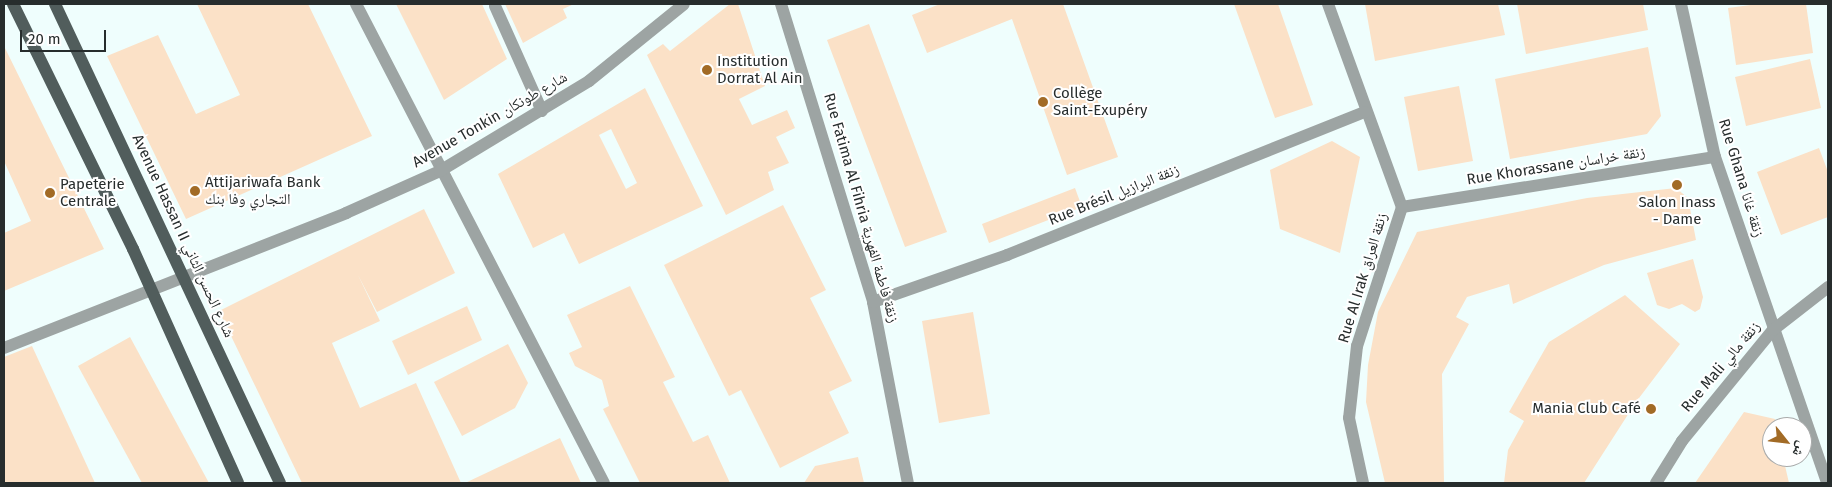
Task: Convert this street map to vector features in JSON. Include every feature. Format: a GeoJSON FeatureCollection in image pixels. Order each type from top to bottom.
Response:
{"type":"FeatureCollection","features":[{"type":"Feature","properties":{"kind":"main road"},"geometry":{"type":"LineString","coordinates":[[13,4],[151,289],[238,483]]}},
{"type":"Feature","properties":{"kind":"main road","name":"Avenue Hassan II شارع الحسن الثاني"},"geometry":{"type":"LineString","coordinates":[[55,4],[280,483]]}},
{"type":"Feature","properties":{"kind":"street"},"geometry":{"type":"LineString","coordinates":[[356,4],[440,171],[604,483]]}},
{"type":"Feature","properties":{"kind":"street","name":"Avenue Tonkin شارع طونكان"},"geometry":{"type":"LineString","coordinates":[[4,348],[183,277],[440,171],[542,111],[588,81],[684,4]]}},
{"type":"Feature","properties":{"kind":"street","name":"Rue Fatima Al Fihria زنقة فاطمة الفهرية"},"geometry":{"type":"LineString","coordinates":[[781,4],[873,302],[908,483]]}},
{"type":"Feature","properties":{"kind":"street","name":"Rue Al Irak زنقة العراق"},"geometry":{"type":"LineString","coordinates":[[1328,4],[1364,112],[1402,207],[1357,346],[1349,418],[1363,483]]}},
{"type":"Feature","properties":{"kind":"street","name":"Rue Ghana زنقة غانا"},"geometry":{"type":"LineString","coordinates":[[1681,4],[1715,157],[1827,483]]}},
{"type":"Feature","properties":{"kind":"street"},"geometry":{"type":"LineString","coordinates":[[495,6],[542,111]]}},
{"type":"Feature","properties":{"kind":"street","name":"Rue Brésil زنقة البرازيل"},"geometry":{"type":"LineString","coordinates":[[873,302],[1007,255],[1364,112]]}},
{"type":"Feature","properties":{"kind":"street","name":"Rue Khorassane زنقة خراسان"},"geometry":{"type":"LineString","coordinates":[[1402,207],[1715,157]]}},
{"type":"Feature","properties":{"kind":"street","name":"Rue Mali زنقة مالي"},"geometry":{"type":"LineString","coordinates":[[1656,483],[1682,441],[1773,330],[1828,287]]}},
{"type":"Feature","properties":{"kind":"building"},"geometry":{"type":"Polygon","coordinates":[[[197,4],[308,4],[372,136],[186,219],[107,56],[158,35],[196,114],[240,95],[197,4]]]}},
{"type":"Feature","properties":{"kind":"building"},"geometry":{"type":"Polygon","coordinates":[[[396,4],[482,4],[507,59],[444,100],[396,4]]]}},
{"type":"Feature","properties":{"kind":"building"},"geometry":{"type":"Polygon","coordinates":[[[505,4],[574,4],[563,9],[567,18],[523,43],[505,4]]]}},
{"type":"Feature","properties":{"kind":"building","name":"Institution Dorrat Al Ain"},"geometry":{"type":"Polygon","coordinates":[[[730,4],[738,4],[765,86],[739,99],[752,125],[787,110],[795,128],[776,137],[789,163],[768,172],[774,190],[726,215],[647,55],[663,44],[670,51],[730,4]]]}},
{"type":"Feature","properties":{"kind":"building"},"geometry":{"type":"Polygon","coordinates":[[[940,4],[1063,4],[1118,157],[1067,175],[1012,19],[927,53],[912,15],[940,4]]]}},
{"type":"Feature","properties":{"kind":"building"},"geometry":{"type":"Polygon","coordinates":[[[1234,4],[1278,4],[1313,105],[1275,118],[1234,4]]]}},
{"type":"Feature","properties":{"kind":"building"},"geometry":{"type":"Polygon","coordinates":[[[1365,4],[1498,4],[1505,35],[1375,61],[1365,4]]]}},
{"type":"Feature","properties":{"kind":"building"},"geometry":{"type":"Polygon","coordinates":[[[1517,4],[1643,4],[1648,30],[1526,54],[1517,4]]]}},
{"type":"Feature","properties":{"kind":"building"},"geometry":{"type":"Polygon","coordinates":[[[1758,4],[1806,4],[1813,53],[1736,65],[1728,8],[1758,4]]]}},
{"type":"Feature","properties":{"kind":"building"},"geometry":{"type":"Polygon","coordinates":[[[869,24],[947,232],[905,247],[827,40],[869,24]]]}},
{"type":"Feature","properties":{"kind":"building"},"geometry":{"type":"Polygon","coordinates":[[[4,46],[104,249],[4,291],[4,233],[31,221],[4,161],[4,46]]]}},
{"type":"Feature","properties":{"kind":"building"},"geometry":{"type":"Polygon","coordinates":[[[1648,47],[1661,116],[1647,134],[1510,159],[1495,79],[1648,47]]]}},
{"type":"Feature","properties":{"kind":"building"},"geometry":{"type":"Polygon","coordinates":[[[1810,59],[1821,108],[1746,126],[1735,77],[1810,59]]]}},
{"type":"Feature","properties":{"kind":"building"},"geometry":{"type":"Polygon","coordinates":[[[1459,86],[1473,161],[1418,171],[1404,97],[1459,86]]]}},
{"type":"Feature","properties":{"kind":"building"},"geometry":{"type":"Polygon","coordinates":[[[645,88],[703,206],[579,264],[564,233],[533,248],[498,174],[645,88]],[[611,129],[599,135],[626,189],[637,183],[611,129]]]}},
{"type":"Feature","properties":{"kind":"building"},"geometry":{"type":"Polygon","coordinates":[[[1332,141],[1360,157],[1340,253],[1280,229],[1270,170],[1332,141]]]}},
{"type":"Feature","properties":{"kind":"building"},"geometry":{"type":"Polygon","coordinates":[[[1819,148],[1828,172],[1828,217],[1781,235],[1757,172],[1819,148]]]}},
{"type":"Feature","properties":{"kind":"building"},"geometry":{"type":"Polygon","coordinates":[[[1075,188],[1082,207],[989,243],[982,224],[1075,188]]]}},
{"type":"Feature","properties":{"kind":"building"},"geometry":{"type":"Polygon","coordinates":[[[1676,188],[1688,198],[1696,240],[1604,265],[1513,304],[1509,284],[1467,297],[1456,317],[1469,324],[1442,374],[1444,483],[1385,483],[1366,402],[1368,365],[1378,312],[1417,232],[1587,198],[1676,188]]]}},
{"type":"Feature","properties":{"kind":"building"},"geometry":{"type":"Polygon","coordinates":[[[783,205],[826,290],[810,298],[852,381],[829,392],[849,433],[780,468],[741,390],[729,396],[664,265],[783,205]]]}},
{"type":"Feature","properties":{"kind":"building"},"geometry":{"type":"Polygon","coordinates":[[[424,209],[455,273],[377,312],[358,275],[380,321],[332,343],[360,408],[416,383],[461,483],[302,483],[219,311],[424,209]]]}},
{"type":"Feature","properties":{"kind":"building"},"geometry":{"type":"Polygon","coordinates":[[[1693,259],[1703,297],[1700,309],[1695,312],[1682,304],[1669,309],[1657,305],[1647,273],[1693,259]]]}},
{"type":"Feature","properties":{"kind":"building"},"geometry":{"type":"Polygon","coordinates":[[[630,286],[675,377],[663,382],[693,442],[708,435],[730,483],[640,483],[603,409],[609,406],[602,380],[575,366],[569,353],[582,347],[567,315],[630,286]]]}},
{"type":"Feature","properties":{"kind":"building"},"geometry":{"type":"Polygon","coordinates":[[[1625,295],[1680,344],[1636,402],[1584,483],[1504,483],[1508,450],[1524,421],[1509,412],[1549,342],[1625,295]]]}},
{"type":"Feature","properties":{"kind":"building"},"geometry":{"type":"Polygon","coordinates":[[[467,306],[482,340],[408,375],[392,341],[467,306]]]}},
{"type":"Feature","properties":{"kind":"building"},"geometry":{"type":"Polygon","coordinates":[[[973,312],[990,414],[939,423],[922,321],[973,312]]]}},
{"type":"Feature","properties":{"kind":"building"},"geometry":{"type":"Polygon","coordinates":[[[130,337],[209,483],[142,483],[78,366],[130,337]]]}},
{"type":"Feature","properties":{"kind":"building"},"geometry":{"type":"Polygon","coordinates":[[[508,344],[528,383],[515,408],[462,436],[434,382],[508,344]]]}},
{"type":"Feature","properties":{"kind":"building"},"geometry":{"type":"Polygon","coordinates":[[[32,346],[95,483],[4,483],[4,357],[32,346]]]}},
{"type":"Feature","properties":{"kind":"building"},"geometry":{"type":"Polygon","coordinates":[[[1744,412],[1766,417],[1762,417],[1762,467],[1785,467],[1789,483],[1695,483],[1744,412]]]}},
{"type":"Feature","properties":{"kind":"building"},"geometry":{"type":"Polygon","coordinates":[[[560,438],[581,483],[465,483],[560,438]]]}},
{"type":"Feature","properties":{"kind":"building"},"geometry":{"type":"Polygon","coordinates":[[[858,457],[864,483],[804,483],[815,466],[858,457]]]}},
{"type":"Feature","properties":{"kind":"place","name":"Institution Dorrat Al Ain"},"geometry":{"type":"Point","coordinates":[707,70]}},
{"type":"Feature","properties":{"kind":"place","name":"Collège Saint-Exupéry"},"geometry":{"type":"Point","coordinates":[1043,102]}},
{"type":"Feature","properties":{"kind":"place","name":"Salon Inass - Dame"},"geometry":{"type":"Point","coordinates":[1677,185]}},
{"type":"Feature","properties":{"kind":"place","name":"Attijariwafa Bank التجاري وفا بنك"},"geometry":{"type":"Point","coordinates":[195,191]}},
{"type":"Feature","properties":{"kind":"place","name":"Papeterie Centrale"},"geometry":{"type":"Point","coordinates":[50,193]}},
{"type":"Feature","properties":{"kind":"place","name":"Mania Club Café"},"geometry":{"type":"Point","coordinates":[1651,409]}}]}
